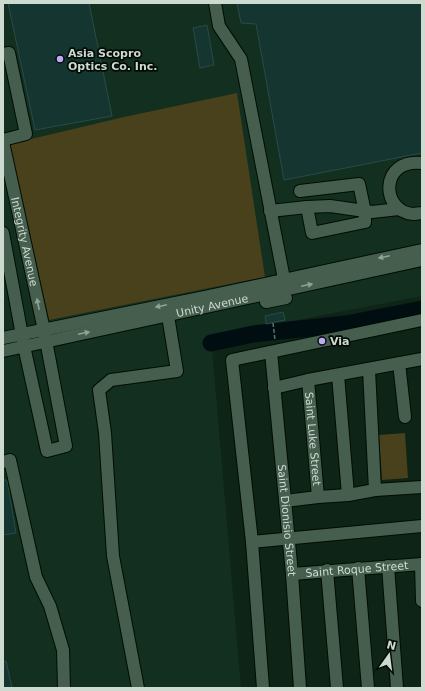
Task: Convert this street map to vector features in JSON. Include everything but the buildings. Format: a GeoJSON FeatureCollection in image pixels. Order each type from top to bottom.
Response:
{"type":"FeatureCollection","features":[{"type":"Feature","properties":{"kind":"street"},"geometry":{"type":"LineString","coordinates":[[215,3],[219,26],[241,59],[284,279]]}},
{"type":"Feature","properties":{"kind":"street"},"geometry":{"type":"LineString","coordinates":[[3,54],[9,53],[26,134],[3,141]]}},
{"type":"Feature","properties":{"kind":"street","name":"Integrity Avenue"},"geometry":{"type":"LineString","coordinates":[[3,141],[45,336],[66,446],[47,451],[23,340],[3,233]]}},
{"type":"Feature","properties":{"kind":"street"},"geometry":{"type":"LineString","coordinates":[[399,209],[392,201],[389,192],[390,181],[394,172],[402,165],[413,162],[422,163]]}},
{"type":"Feature","properties":{"kind":"street"},"geometry":{"type":"LineString","coordinates":[[300,191],[360,184],[365,212],[365,222],[312,233],[307,206]]}},
{"type":"Feature","properties":{"kind":"street"},"geometry":{"type":"LineString","coordinates":[[330,206],[332,188]]}},
{"type":"Feature","properties":{"kind":"street"},"geometry":{"type":"LineString","coordinates":[[270,211],[307,206],[330,206],[365,212],[399,209],[412,214],[422,213]]}},
{"type":"Feature","properties":{"kind":"street","name":"Unity Avenue"},"geometry":{"type":"LineString","coordinates":[[45,336],[205,297],[422,250]]}},
{"type":"Feature","properties":{"kind":"street","name":"Unity Avenue"},"geometry":{"type":"LineString","coordinates":[[3,338],[23,340],[168,316],[422,260]]}},
{"type":"Feature","properties":{"kind":"street"},"geometry":{"type":"LineString","coordinates":[[216,306],[224,310],[286,298]]}},
{"type":"Feature","properties":{"kind":"street"},"geometry":{"type":"LineString","coordinates":[[138,688],[113,556],[105,433],[99,390],[111,380],[177,371],[168,316]]}},
{"type":"Feature","properties":{"kind":"street"},"geometry":{"type":"LineString","coordinates":[[263,688],[252,542],[232,360],[422,320]]}},
{"type":"Feature","properties":{"kind":"street","name":"Unity Avenue"},"geometry":{"type":"LineString","coordinates":[[3,351],[23,340]]}},
{"type":"Feature","properties":{"kind":"street","name":"Saint Dionisio Street"},"geometry":{"type":"LineString","coordinates":[[271,352],[289,538],[300,688]]}},
{"type":"Feature","properties":{"kind":"street"},"geometry":{"type":"LineString","coordinates":[[274,388],[308,380],[369,370],[422,359]]}},
{"type":"Feature","properties":{"kind":"street"},"geometry":{"type":"LineString","coordinates":[[399,363],[405,416]]}},
{"type":"Feature","properties":{"kind":"street"},"geometry":{"type":"LineString","coordinates":[[369,370],[375,490]]}},
{"type":"Feature","properties":{"kind":"street"},"geometry":{"type":"LineString","coordinates":[[338,375],[348,495]]}},
{"type":"Feature","properties":{"kind":"street","name":"Saint Luke Street"},"geometry":{"type":"LineString","coordinates":[[308,380],[318,497]]}},
{"type":"Feature","properties":{"kind":"street"},"geometry":{"type":"LineString","coordinates":[[3,462],[10,460],[36,577],[50,606],[63,650],[64,688]]}},
{"type":"Feature","properties":{"kind":"street"},"geometry":{"type":"LineString","coordinates":[[285,501],[348,495],[375,490],[422,487]]}},
{"type":"Feature","properties":{"kind":"street"},"geometry":{"type":"LineString","coordinates":[[252,542],[422,526]]}},
{"type":"Feature","properties":{"kind":"street"},"geometry":{"type":"LineString","coordinates":[[421,564],[422,601]]}},
{"type":"Feature","properties":{"kind":"street","name":"Saint Roque Street"},"geometry":{"type":"LineString","coordinates":[[292,574],[327,570],[421,564]]}},
{"type":"Feature","properties":{"kind":"street"},"geometry":{"type":"LineString","coordinates":[[388,566],[397,688]]}},
{"type":"Feature","properties":{"kind":"street"},"geometry":{"type":"LineString","coordinates":[[358,568],[368,688]]}},
{"type":"Feature","properties":{"kind":"street"},"geometry":{"type":"LineString","coordinates":[[327,570],[337,688]]}},
{"type":"Feature","properties":{"kind":"path"},"geometry":{"type":"LineString","coordinates":[[273,323],[275,340]]}},
{"type":"Feature","properties":{"kind":"shaded area"},"geometry":{"type":"Polygon","coordinates":[[[3,3],[422,3],[422,296],[210,337],[241,688],[3,688],[3,3]]]}},
{"type":"Feature","properties":{"kind":"shaded area"},"geometry":{"type":"Polygon","coordinates":[[[237,93],[265,277],[49,320],[10,144],[124,117],[237,93]]]}},
{"type":"Feature","properties":{"kind":"shaded area"},"geometry":{"type":"Polygon","coordinates":[[[405,433],[408,478],[382,480],[379,435],[405,433]]]}},
{"type":"Feature","properties":{"kind":"waterway"},"geometry":{"type":"LineString","coordinates":[[211,343],[253,334],[346,324],[422,309]]}},
{"type":"Feature","properties":{"kind":"place","name":"Asia Scopro Optics Co. Inc."},"geometry":{"type":"Point","coordinates":[60,59]}},
{"type":"Feature","properties":{"kind":"place","name":"Via"},"geometry":{"type":"Point","coordinates":[322,341]}}]}
